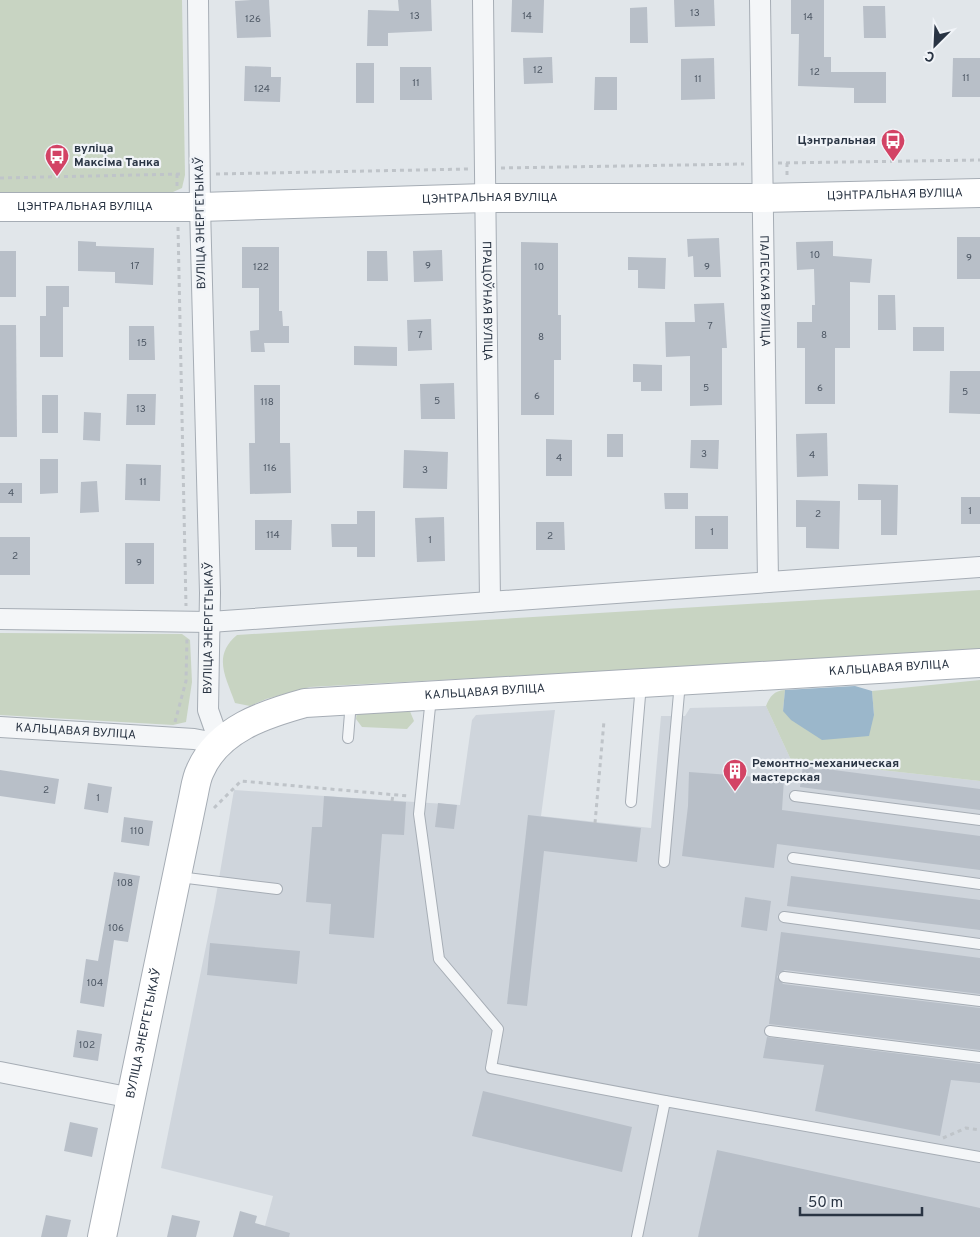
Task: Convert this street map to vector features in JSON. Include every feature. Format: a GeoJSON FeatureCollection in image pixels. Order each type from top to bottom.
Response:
{"type":"FeatureCollection","features":[{"type":"Feature","properties":{"kind":"street","name":"ВУЛІЦА ЭНЕРГЕТЫКАЎ"},"geometry":{"type":"LineString","coordinates":[[102,1237],[176,876],[200,771],[220,744],[208,710],[210,622],[200,207],[198,0]]}},
{"type":"Feature","properties":{"kind":"street","name":"ПРАЦОЎНАЯ ВУЛІЦА"},"geometry":{"type":"LineString","coordinates":[[484,0],[490,602]]}},
{"type":"Feature","properties":{"kind":"street","name":"ПАЛЕСКАЯ ВУЛІЦА"},"geometry":{"type":"LineString","coordinates":[[760,0],[768,582]]}},
{"type":"Feature","properties":{"kind":"street","name":"ЦЭНТРАЛЬНАЯ ВУЛІЦА"},"geometry":{"type":"LineString","coordinates":[[0,207],[200,207],[485,198],[762,198],[980,193]]}},
{"type":"Feature","properties":{"kind":"street"},"geometry":{"type":"LineString","coordinates":[[0,619],[210,622],[980,567]]}},
{"type":"Feature","properties":{"kind":"street","name":"КАЛЬЦАВАЯ ВУЛІЦА"},"geometry":{"type":"LineString","coordinates":[[0,727],[194,739],[220,744],[236,729],[277,710],[305,703],[980,663]]}},
{"type":"Feature","properties":{"kind":"street"},"geometry":{"type":"LineString","coordinates":[[0,1072],[132,1098]]}},
{"type":"Feature","properties":{"kind":"lane"},"geometry":{"type":"LineString","coordinates":[[664,862],[680,681]]}},
{"type":"Feature","properties":{"kind":"lane"},"geometry":{"type":"LineString","coordinates":[[631,802],[641,683]]}},
{"type":"Feature","properties":{"kind":"lane"},"geometry":{"type":"LineString","coordinates":[[431,696],[419,814],[439,959],[498,1029],[491,1068],[980,1157]]}},
{"type":"Feature","properties":{"kind":"lane"},"geometry":{"type":"LineString","coordinates":[[348,738],[351,700]]}},
{"type":"Feature","properties":{"kind":"lane"},"geometry":{"type":"LineString","coordinates":[[795,796],[980,820]]}},
{"type":"Feature","properties":{"kind":"lane"},"geometry":{"type":"LineString","coordinates":[[793,858],[980,884]]}},
{"type":"Feature","properties":{"kind":"lane"},"geometry":{"type":"LineString","coordinates":[[176,876],[277,889]]}},
{"type":"Feature","properties":{"kind":"lane"},"geometry":{"type":"LineString","coordinates":[[784,917],[980,944]]}},
{"type":"Feature","properties":{"kind":"lane"},"geometry":{"type":"LineString","coordinates":[[784,977],[980,1002]]}},
{"type":"Feature","properties":{"kind":"lane"},"geometry":{"type":"LineString","coordinates":[[770,1031],[980,1057]]}},
{"type":"Feature","properties":{"kind":"lane"},"geometry":{"type":"LineString","coordinates":[[637,1237],[665,1101]]}},
{"type":"Feature","properties":{"kind":"path"},"geometry":{"type":"LineString","coordinates":[[595,823],[604,721]]}},
{"type":"Feature","properties":{"kind":"path"},"geometry":{"type":"LineString","coordinates":[[392,801],[393,795]]}},
{"type":"Feature","properties":{"kind":"path"},"geometry":{"type":"LineString","coordinates":[[937,1149],[944,1137],[966,1128],[980,1130]]}},
{"type":"Feature","properties":{"kind":"shaded area"},"geometry":{"type":"Polygon","coordinates":[[[766,706],[791,760],[980,781],[980,1237],[262,1237],[273,1196],[161,1168],[215,902],[234,790],[460,805],[472,720],[476,715],[555,710],[541,816],[651,828],[661,716],[685,716],[690,708],[766,706]]]}},
{"type":"Feature","properties":{"kind":"green space"},"geometry":{"type":"Polygon","coordinates":[[[0,0],[182,0],[185,175],[182,188],[173,192],[0,193],[0,0]]]}},
{"type":"Feature","properties":{"kind":"green space"},"geometry":{"type":"Polygon","coordinates":[[[980,590],[980,651],[310,687],[266,699],[250,706],[235,703],[223,667],[225,651],[229,643],[237,635],[980,590]]]}},
{"type":"Feature","properties":{"kind":"green space"},"geometry":{"type":"Polygon","coordinates":[[[0,633],[182,634],[190,640],[192,682],[186,722],[173,725],[0,715],[0,633]]]}},
{"type":"Feature","properties":{"kind":"green space"},"geometry":{"type":"Polygon","coordinates":[[[980,680],[980,781],[791,760],[766,706],[773,695],[785,690],[783,711],[874,715],[872,691],[980,680]]]}},
{"type":"Feature","properties":{"kind":"green space"},"geometry":{"type":"Polygon","coordinates":[[[409,709],[414,721],[407,729],[362,727],[356,719],[357,711],[409,709]]]}},
{"type":"Feature","properties":{"kind":"water"},"geometry":{"type":"Polygon","coordinates":[[[855,686],[872,691],[874,715],[869,736],[822,740],[791,720],[783,711],[785,690],[855,686]]]}},
{"type":"Feature","properties":{"kind":"building"},"geometry":{"type":"Polygon","coordinates":[[[269,0],[271,37],[237,38],[235,1],[269,0]]]}},
{"type":"Feature","properties":{"kind":"building"},"geometry":{"type":"Polygon","coordinates":[[[398,0],[431,0],[432,31],[388,33],[388,46],[367,46],[368,10],[399,11],[398,0]]]}},
{"type":"Feature","properties":{"kind":"building"},"geometry":{"type":"Polygon","coordinates":[[[512,0],[544,0],[543,33],[511,32],[512,0]]]}},
{"type":"Feature","properties":{"kind":"building"},"geometry":{"type":"Polygon","coordinates":[[[674,0],[714,0],[715,26],[675,27],[674,0]]]}},
{"type":"Feature","properties":{"kind":"building"},"geometry":{"type":"Polygon","coordinates":[[[791,0],[824,0],[824,57],[831,57],[831,72],[886,72],[886,103],[854,103],[854,88],[798,86],[799,34],[791,34],[791,0]]]}},
{"type":"Feature","properties":{"kind":"building"},"geometry":{"type":"Polygon","coordinates":[[[863,6],[885,6],[886,38],[864,38],[863,6]]]}},
{"type":"Feature","properties":{"kind":"building"},"geometry":{"type":"Polygon","coordinates":[[[647,7],[648,43],[630,43],[630,8],[647,7]]]}},
{"type":"Feature","properties":{"kind":"building"},"geometry":{"type":"Polygon","coordinates":[[[552,57],[553,83],[524,84],[523,58],[552,57]]]}},
{"type":"Feature","properties":{"kind":"building"},"geometry":{"type":"Polygon","coordinates":[[[714,58],[715,99],[681,100],[681,59],[714,58]]]}},
{"type":"Feature","properties":{"kind":"building"},"geometry":{"type":"Polygon","coordinates":[[[953,58],[980,58],[980,97],[952,97],[953,58]]]}},
{"type":"Feature","properties":{"kind":"building"},"geometry":{"type":"Polygon","coordinates":[[[356,63],[374,63],[374,103],[356,103],[356,63]]]}},
{"type":"Feature","properties":{"kind":"building"},"geometry":{"type":"Polygon","coordinates":[[[245,66],[271,67],[271,77],[281,77],[280,102],[244,101],[245,66]]]}},
{"type":"Feature","properties":{"kind":"building"},"geometry":{"type":"Polygon","coordinates":[[[400,67],[431,67],[432,100],[400,100],[400,67]]]}},
{"type":"Feature","properties":{"kind":"building"},"geometry":{"type":"Polygon","coordinates":[[[595,77],[617,77],[617,110],[594,110],[595,77]]]}},
{"type":"Feature","properties":{"kind":"building"},"geometry":{"type":"Polygon","coordinates":[[[957,237],[980,237],[980,279],[957,279],[957,237]]]}},
{"type":"Feature","properties":{"kind":"building"},"geometry":{"type":"Polygon","coordinates":[[[719,238],[721,277],[694,277],[693,256],[688,257],[687,239],[719,238]]]}},
{"type":"Feature","properties":{"kind":"building"},"geometry":{"type":"Polygon","coordinates":[[[78,241],[96,242],[96,246],[154,248],[153,285],[115,283],[115,272],[78,271],[78,241]]]}},
{"type":"Feature","properties":{"kind":"building"},"geometry":{"type":"Polygon","coordinates":[[[833,241],[833,256],[872,259],[870,283],[850,282],[850,348],[835,348],[835,404],[805,404],[805,348],[797,348],[797,322],[812,322],[812,305],[815,305],[814,269],[797,270],[796,242],[833,241]]]}},
{"type":"Feature","properties":{"kind":"building"},"geometry":{"type":"Polygon","coordinates":[[[521,242],[558,243],[558,315],[561,315],[561,360],[554,360],[554,415],[521,415],[521,242]]]}},
{"type":"Feature","properties":{"kind":"building"},"geometry":{"type":"Polygon","coordinates":[[[242,247],[279,247],[279,311],[282,311],[283,326],[289,326],[289,343],[264,343],[265,352],[251,352],[250,331],[259,330],[259,288],[242,288],[242,247]]]}},
{"type":"Feature","properties":{"kind":"building"},"geometry":{"type":"Polygon","coordinates":[[[442,250],[443,281],[414,282],[413,251],[442,250]]]}},
{"type":"Feature","properties":{"kind":"building"},"geometry":{"type":"Polygon","coordinates":[[[0,251],[16,251],[16,297],[0,297],[0,251]]]}},
{"type":"Feature","properties":{"kind":"building"},"geometry":{"type":"Polygon","coordinates":[[[367,251],[387,251],[388,281],[367,281],[367,251]]]}},
{"type":"Feature","properties":{"kind":"building"},"geometry":{"type":"Polygon","coordinates":[[[628,257],[666,258],[665,289],[638,288],[638,270],[628,270],[628,257]]]}},
{"type":"Feature","properties":{"kind":"building"},"geometry":{"type":"Polygon","coordinates":[[[46,286],[69,286],[69,307],[63,307],[63,357],[40,357],[40,316],[46,316],[46,286]]]}},
{"type":"Feature","properties":{"kind":"building"},"geometry":{"type":"Polygon","coordinates":[[[878,295],[895,295],[896,330],[878,330],[878,295]]]}},
{"type":"Feature","properties":{"kind":"building"},"geometry":{"type":"Polygon","coordinates":[[[724,303],[727,348],[722,348],[722,405],[690,406],[690,356],[666,357],[665,322],[695,322],[694,304],[724,303]]]}},
{"type":"Feature","properties":{"kind":"building"},"geometry":{"type":"Polygon","coordinates":[[[431,319],[432,350],[408,351],[407,320],[431,319]]]}},
{"type":"Feature","properties":{"kind":"building"},"geometry":{"type":"Polygon","coordinates":[[[0,325],[16,325],[17,437],[0,437],[0,325]]]}},
{"type":"Feature","properties":{"kind":"building"},"geometry":{"type":"Polygon","coordinates":[[[129,326],[154,326],[155,360],[129,360],[129,326]]]}},
{"type":"Feature","properties":{"kind":"building"},"geometry":{"type":"Polygon","coordinates":[[[913,327],[944,327],[944,351],[913,351],[913,327]]]}},
{"type":"Feature","properties":{"kind":"building"},"geometry":{"type":"Polygon","coordinates":[[[354,346],[397,347],[397,366],[354,365],[354,346]]]}},
{"type":"Feature","properties":{"kind":"building"},"geometry":{"type":"Polygon","coordinates":[[[633,364],[662,365],[662,391],[641,391],[641,382],[633,382],[633,364]]]}},
{"type":"Feature","properties":{"kind":"building"},"geometry":{"type":"Polygon","coordinates":[[[950,371],[980,371],[980,414],[949,413],[950,371]]]}},
{"type":"Feature","properties":{"kind":"building"},"geometry":{"type":"Polygon","coordinates":[[[454,383],[455,419],[421,419],[420,384],[454,383]]]}},
{"type":"Feature","properties":{"kind":"building"},"geometry":{"type":"Polygon","coordinates":[[[254,385],[280,385],[280,443],[290,443],[291,493],[250,494],[249,443],[255,443],[254,385]]]}},
{"type":"Feature","properties":{"kind":"building"},"geometry":{"type":"Polygon","coordinates":[[[127,394],[156,394],[155,425],[126,425],[127,394]]]}},
{"type":"Feature","properties":{"kind":"building"},"geometry":{"type":"Polygon","coordinates":[[[42,395],[58,395],[58,433],[42,433],[42,395]]]}},
{"type":"Feature","properties":{"kind":"building"},"geometry":{"type":"Polygon","coordinates":[[[84,412],[101,413],[100,441],[83,440],[84,412]]]}},
{"type":"Feature","properties":{"kind":"building"},"geometry":{"type":"Polygon","coordinates":[[[827,433],[828,476],[797,477],[796,434],[827,433]]]}},
{"type":"Feature","properties":{"kind":"building"},"geometry":{"type":"Polygon","coordinates":[[[607,434],[623,434],[623,457],[607,457],[607,434]]]}},
{"type":"Feature","properties":{"kind":"building"},"geometry":{"type":"Polygon","coordinates":[[[546,439],[572,440],[572,476],[546,476],[546,439]]]}},
{"type":"Feature","properties":{"kind":"building"},"geometry":{"type":"Polygon","coordinates":[[[691,440],[719,440],[718,469],[690,468],[691,440]]]}},
{"type":"Feature","properties":{"kind":"building"},"geometry":{"type":"Polygon","coordinates":[[[404,450],[448,452],[447,489],[403,488],[404,450]]]}},
{"type":"Feature","properties":{"kind":"building"},"geometry":{"type":"Polygon","coordinates":[[[40,459],[58,459],[58,493],[40,494],[40,459]]]}},
{"type":"Feature","properties":{"kind":"building"},"geometry":{"type":"Polygon","coordinates":[[[126,464],[161,465],[160,501],[125,500],[126,464]]]}},
{"type":"Feature","properties":{"kind":"building"},"geometry":{"type":"Polygon","coordinates":[[[97,481],[99,512],[80,513],[81,482],[97,481]]]}},
{"type":"Feature","properties":{"kind":"building"},"geometry":{"type":"Polygon","coordinates":[[[0,483],[22,483],[22,503],[0,503],[0,483]]]}},
{"type":"Feature","properties":{"kind":"building"},"geometry":{"type":"Polygon","coordinates":[[[858,484],[898,485],[897,535],[881,535],[881,500],[858,500],[858,484]]]}},
{"type":"Feature","properties":{"kind":"building"},"geometry":{"type":"Polygon","coordinates":[[[664,493],[688,493],[688,509],[665,509],[664,493]]]}},
{"type":"Feature","properties":{"kind":"building"},"geometry":{"type":"Polygon","coordinates":[[[961,497],[980,497],[980,524],[961,524],[961,497]]]}},
{"type":"Feature","properties":{"kind":"building"},"geometry":{"type":"Polygon","coordinates":[[[796,500],[840,501],[839,549],[806,548],[806,527],[796,527],[796,500]]]}},
{"type":"Feature","properties":{"kind":"building"},"geometry":{"type":"Polygon","coordinates":[[[357,511],[375,511],[375,557],[357,557],[357,547],[332,547],[331,524],[357,524],[357,511]]]}},
{"type":"Feature","properties":{"kind":"building"},"geometry":{"type":"Polygon","coordinates":[[[695,516],[728,516],[728,549],[695,549],[695,516]]]}},
{"type":"Feature","properties":{"kind":"building"},"geometry":{"type":"Polygon","coordinates":[[[444,517],[445,561],[417,562],[415,518],[444,517]]]}},
{"type":"Feature","properties":{"kind":"building"},"geometry":{"type":"Polygon","coordinates":[[[255,520],[292,520],[291,550],[255,550],[255,520]]]}},
{"type":"Feature","properties":{"kind":"building"},"geometry":{"type":"Polygon","coordinates":[[[536,522],[564,522],[565,550],[536,550],[536,522]]]}},
{"type":"Feature","properties":{"kind":"building"},"geometry":{"type":"Polygon","coordinates":[[[0,537],[30,537],[30,575],[0,575],[0,537]]]}},
{"type":"Feature","properties":{"kind":"building"},"geometry":{"type":"Polygon","coordinates":[[[125,543],[154,543],[154,584],[125,584],[125,543]]]}},
{"type":"Feature","properties":{"kind":"building"},"geometry":{"type":"Polygon","coordinates":[[[803,766],[980,789],[980,810],[800,787],[803,766]]]}},
{"type":"Feature","properties":{"kind":"building"},"geometry":{"type":"Polygon","coordinates":[[[0,770],[59,779],[55,804],[0,796],[0,770]]]}},
{"type":"Feature","properties":{"kind":"building"},"geometry":{"type":"Polygon","coordinates":[[[689,772],[784,779],[782,810],[980,836],[980,870],[777,844],[774,868],[682,856],[688,806],[689,772]]]}},
{"type":"Feature","properties":{"kind":"building"},"geometry":{"type":"Polygon","coordinates":[[[88,783],[112,787],[108,813],[84,809],[88,783]]]}},
{"type":"Feature","properties":{"kind":"building"},"geometry":{"type":"Polygon","coordinates":[[[324,796],[406,802],[404,835],[382,834],[374,938],[329,934],[331,904],[306,902],[312,827],[322,827],[324,796]]]}},
{"type":"Feature","properties":{"kind":"building"},"geometry":{"type":"Polygon","coordinates":[[[438,803],[457,805],[454,829],[435,827],[438,803]]]}},
{"type":"Feature","properties":{"kind":"building"},"geometry":{"type":"Polygon","coordinates":[[[528,815],[641,828],[637,862],[544,851],[527,1006],[507,1004],[528,815]]]}},
{"type":"Feature","properties":{"kind":"building"},"geometry":{"type":"Polygon","coordinates":[[[124,817],[153,821],[149,846],[121,842],[124,817]]]}},
{"type":"Feature","properties":{"kind":"building"},"geometry":{"type":"Polygon","coordinates":[[[114,872],[140,876],[128,942],[114,940],[104,1007],[80,1003],[86,959],[98,961],[114,872]]]}},
{"type":"Feature","properties":{"kind":"building"},"geometry":{"type":"Polygon","coordinates":[[[791,876],[980,900],[980,930],[787,906],[791,876]]]}},
{"type":"Feature","properties":{"kind":"building"},"geometry":{"type":"Polygon","coordinates":[[[745,897],[771,901],[767,931],[741,927],[745,897]]]}},
{"type":"Feature","properties":{"kind":"building"},"geometry":{"type":"Polygon","coordinates":[[[781,932],[980,958],[980,994],[785,970],[779,973],[777,977],[783,984],[980,1008],[980,1050],[769,1024],[781,932]]]}},
{"type":"Feature","properties":{"kind":"building"},"geometry":{"type":"Polygon","coordinates":[[[210,943],[300,951],[297,984],[207,975],[210,943]]]}},
{"type":"Feature","properties":{"kind":"building"},"geometry":{"type":"Polygon","coordinates":[[[77,1030],[102,1034],[98,1061],[73,1057],[77,1030]]]}},
{"type":"Feature","properties":{"kind":"building"},"geometry":{"type":"Polygon","coordinates":[[[767,1037],[980,1064],[980,1083],[951,1080],[940,1136],[815,1111],[824,1065],[763,1058],[767,1037]]]}},
{"type":"Feature","properties":{"kind":"building"},"geometry":{"type":"Polygon","coordinates":[[[483,1091],[632,1127],[622,1172],[472,1136],[483,1091]]]}},
{"type":"Feature","properties":{"kind":"building"},"geometry":{"type":"Polygon","coordinates":[[[70,1122],[98,1128],[92,1157],[64,1151],[70,1122]]]}},
{"type":"Feature","properties":{"kind":"building"},"geometry":{"type":"Polygon","coordinates":[[[717,1150],[980,1208],[980,1237],[698,1237],[717,1150]]]}},
{"type":"Feature","properties":{"kind":"building"},"geometry":{"type":"Polygon","coordinates":[[[240,1211],[257,1216],[255,1223],[290,1233],[289,1237],[233,1237],[240,1211]]]}},
{"type":"Feature","properties":{"kind":"building"},"geometry":{"type":"Polygon","coordinates":[[[46,1215],[71,1220],[67,1237],[41,1237],[46,1215]]]}},
{"type":"Feature","properties":{"kind":"building"},"geometry":{"type":"Polygon","coordinates":[[[172,1215],[200,1221],[196,1237],[167,1237],[172,1215]]]}},
{"type":"Feature","properties":{"kind":"place","name":"Цэнтральная"},"geometry":{"type":"Point","coordinates":[893,162]}},
{"type":"Feature","properties":{"kind":"place","name":"вуліца Максіма Танка"},"geometry":{"type":"Point","coordinates":[57,177]}},
{"type":"Feature","properties":{"kind":"place","name":"Ремонтно-механическая мастерская"},"geometry":{"type":"Point","coordinates":[735,792]}}]}
